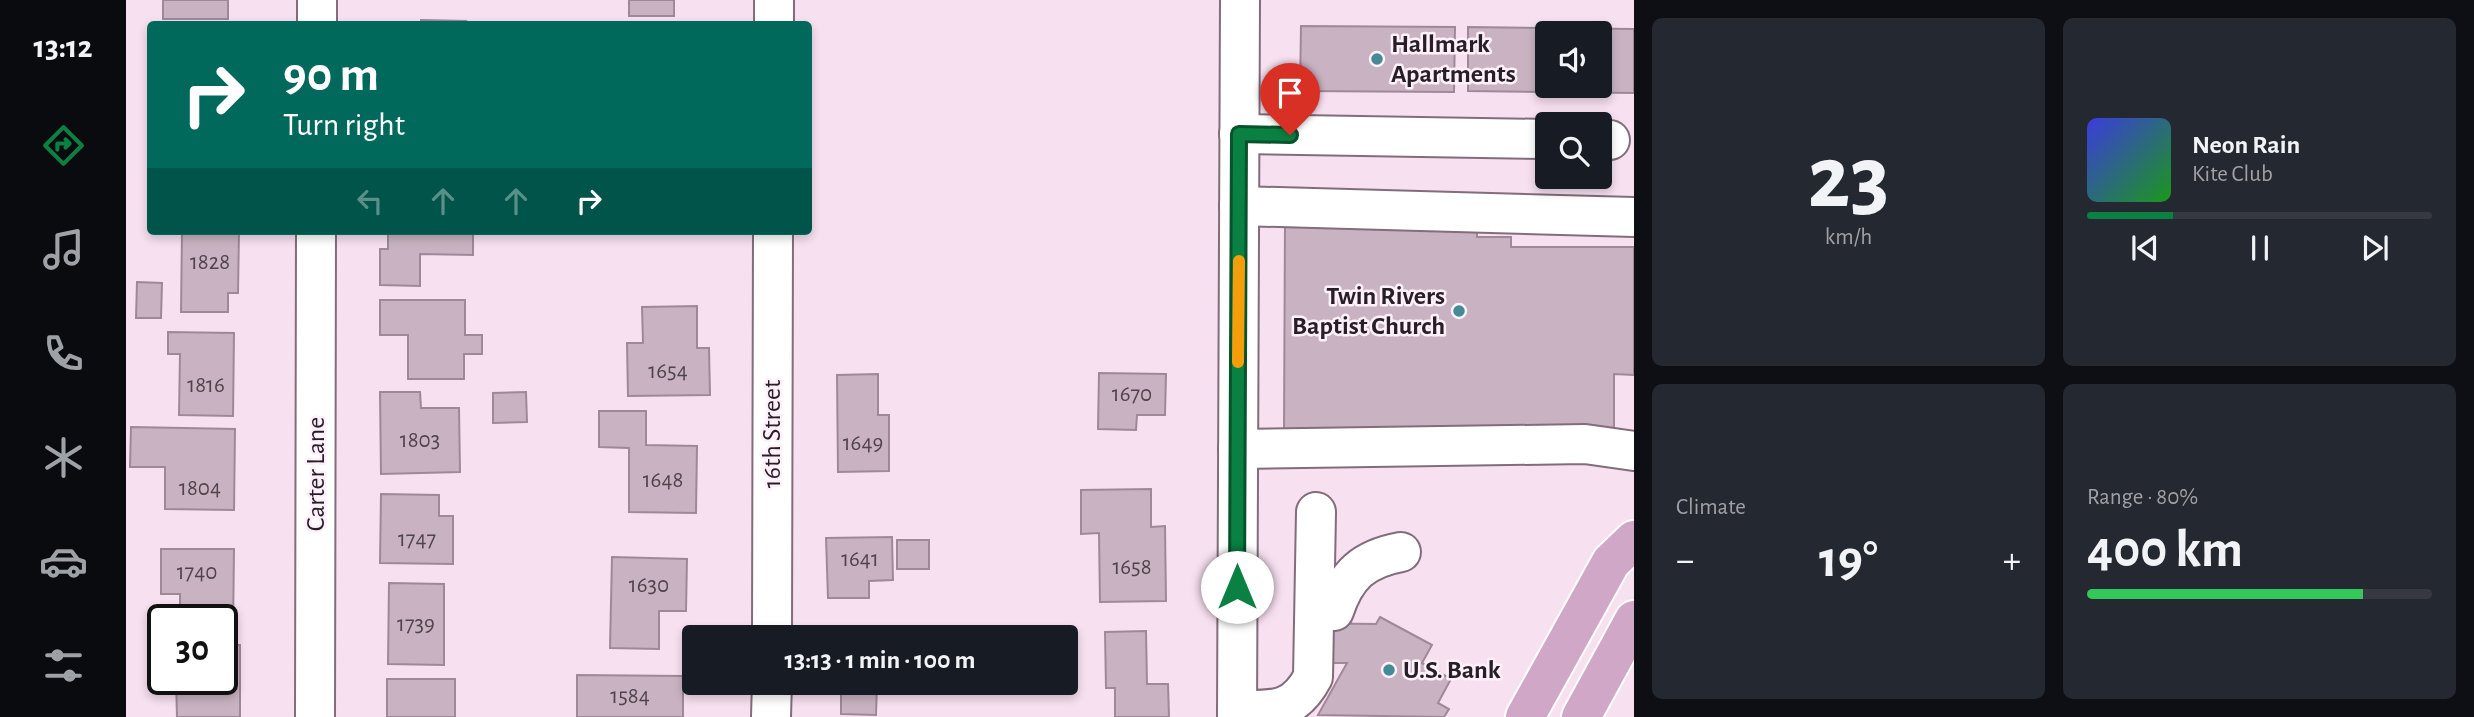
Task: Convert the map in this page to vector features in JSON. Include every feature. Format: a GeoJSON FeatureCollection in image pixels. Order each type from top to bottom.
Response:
{"type":"FeatureCollection","features":[{"type":"Feature","properties":{"kind":"main road"},"geometry":{"type":"LineString","coordinates":[[1525,717],[1611,562],[1634,540]]}},
{"type":"Feature","properties":{"kind":"main road"},"geometry":{"type":"LineString","coordinates":[[1581,717],[1634,620]]}},
{"type":"Feature","properties":{"kind":"street"},"geometry":{"type":"LineString","coordinates":[[317,0],[317,21]]}},
{"type":"Feature","properties":{"kind":"street"},"geometry":{"type":"LineString","coordinates":[[774,0],[774,21]]}},
{"type":"Feature","properties":{"kind":"street"},"geometry":{"type":"LineString","coordinates":[[1240,0],[1238,449],[1259,713]]}},
{"type":"Feature","properties":{"kind":"street"},"geometry":{"type":"LineString","coordinates":[[1239,134],[1535,139]]}},
{"type":"Feature","properties":{"kind":"street"},"geometry":{"type":"LineString","coordinates":[[1239,206],[1634,217]]}},
{"type":"Feature","properties":{"kind":"street","name":"Carter Lane"},"geometry":{"type":"LineString","coordinates":[[315,717],[316,235]]}},
{"type":"Feature","properties":{"kind":"street","name":"16th Street"},"geometry":{"type":"LineString","coordinates":[[772,625],[773,235]]}},
{"type":"Feature","properties":{"kind":"street"},"geometry":{"type":"LineString","coordinates":[[1238,449],[1585,444],[1634,451]]}},
{"type":"Feature","properties":{"kind":"street"},"geometry":{"type":"LineString","coordinates":[[1315,512],[1334,611],[1333,668],[1324,689],[1308,709],[1259,713],[1288,707],[1306,691],[1313,677],[1315,512]]}},
{"type":"Feature","properties":{"kind":"street"},"geometry":{"type":"LineString","coordinates":[[1334,611],[1341,589],[1352,576],[1368,562],[1401,552]]}},
{"type":"Feature","properties":{"kind":"street"},"geometry":{"type":"LineString","coordinates":[[771,717],[772,695]]}},
{"type":"Feature","properties":{"kind":"building"},"geometry":{"type":"Polygon","coordinates":[[[163,0],[228,0],[228,19],[163,19],[163,0]]]}},
{"type":"Feature","properties":{"kind":"building"},"geometry":{"type":"Polygon","coordinates":[[[629,0],[674,0],[674,16],[629,16],[629,0]]]}},
{"type":"Feature","properties":{"kind":"building","name":"Hallmark Apartments"},"geometry":{"type":"Polygon","coordinates":[[[1301,26],[1455,27],[1454,92],[1300,91],[1301,26]]]}},
{"type":"Feature","properties":{"kind":"building","name":"Hallmark Apartments"},"geometry":{"type":"Polygon","coordinates":[[[1468,27],[1535,28],[1535,92],[1468,91],[1468,27]]]}},
{"type":"Feature","properties":{"kind":"building","name":"Hallmark Apartments"},"geometry":{"type":"Polygon","coordinates":[[[1612,29],[1634,29],[1634,93],[1612,93],[1612,29]]]}},
{"type":"Feature","properties":{"kind":"building","name":"Twin Rivers Baptist Church"},"geometry":{"type":"Polygon","coordinates":[[[1285,223],[1477,224],[1477,237],[1511,237],[1511,247],[1634,247],[1634,375],[1614,374],[1614,431],[1284,430],[1285,223]]]}},
{"type":"Feature","properties":{"kind":"building"},"geometry":{"type":"Polygon","coordinates":[[[182,235],[239,235],[238,293],[228,293],[228,312],[181,312],[182,235]]]}},
{"type":"Feature","properties":{"kind":"building"},"geometry":{"type":"Polygon","coordinates":[[[388,235],[473,235],[473,255],[420,254],[420,286],[380,285],[380,249],[388,249],[388,235]]]}},
{"type":"Feature","properties":{"kind":"building"},"geometry":{"type":"Polygon","coordinates":[[[137,282],[162,283],[161,318],[136,318],[137,282]]]}},
{"type":"Feature","properties":{"kind":"building"},"geometry":{"type":"Polygon","coordinates":[[[380,300],[465,300],[465,335],[482,335],[482,354],[464,354],[464,379],[408,379],[408,335],[380,335],[380,300]]]}},
{"type":"Feature","properties":{"kind":"building"},"geometry":{"type":"Polygon","coordinates":[[[697,306],[697,348],[709,348],[710,395],[628,396],[627,343],[643,343],[642,307],[697,306]]]}},
{"type":"Feature","properties":{"kind":"building"},"geometry":{"type":"Polygon","coordinates":[[[168,332],[234,333],[233,416],[179,415],[180,354],[168,354],[168,332]]]}},
{"type":"Feature","properties":{"kind":"building"},"geometry":{"type":"Polygon","coordinates":[[[1099,373],[1166,374],[1165,415],[1137,415],[1136,430],[1098,429],[1099,373]]]}},
{"type":"Feature","properties":{"kind":"building"},"geometry":{"type":"Polygon","coordinates":[[[878,374],[878,415],[889,415],[889,471],[838,472],[837,375],[878,374]]]}},
{"type":"Feature","properties":{"kind":"building"},"geometry":{"type":"Polygon","coordinates":[[[380,392],[420,392],[421,408],[459,408],[460,472],[381,474],[380,392]]]}},
{"type":"Feature","properties":{"kind":"building"},"geometry":{"type":"Polygon","coordinates":[[[526,392],[527,422],[493,423],[493,393],[526,392]]]}},
{"type":"Feature","properties":{"kind":"building"},"geometry":{"type":"Polygon","coordinates":[[[599,411],[646,411],[646,445],[697,446],[696,513],[629,512],[629,448],[599,447],[599,411]]]}},
{"type":"Feature","properties":{"kind":"building"},"geometry":{"type":"Polygon","coordinates":[[[131,427],[235,429],[234,510],[165,509],[165,467],[130,467],[131,427]]]}},
{"type":"Feature","properties":{"kind":"building"},"geometry":{"type":"Polygon","coordinates":[[[1151,489],[1151,527],[1165,526],[1166,601],[1100,602],[1099,533],[1081,534],[1081,490],[1151,489]]]}},
{"type":"Feature","properties":{"kind":"building"},"geometry":{"type":"Polygon","coordinates":[[[381,494],[439,495],[439,516],[453,516],[453,564],[380,563],[381,494]]]}},
{"type":"Feature","properties":{"kind":"building"},"geometry":{"type":"Polygon","coordinates":[[[892,537],[893,580],[869,581],[869,598],[828,598],[826,538],[892,537]]]}},
{"type":"Feature","properties":{"kind":"building"},"geometry":{"type":"Polygon","coordinates":[[[897,540],[929,540],[929,569],[897,569],[897,540]]]}},
{"type":"Feature","properties":{"kind":"building"},"geometry":{"type":"Polygon","coordinates":[[[161,549],[234,549],[233,604],[180,604],[180,594],[161,594],[161,549]]]}},
{"type":"Feature","properties":{"kind":"building"},"geometry":{"type":"Polygon","coordinates":[[[612,557],[687,559],[686,611],[659,611],[659,649],[610,648],[612,557]]]}},
{"type":"Feature","properties":{"kind":"building"},"geometry":{"type":"Polygon","coordinates":[[[389,583],[444,584],[444,665],[388,664],[389,583]]]}},
{"type":"Feature","properties":{"kind":"building","name":"U.S. Bank"},"geometry":{"type":"Polygon","coordinates":[[[1380,617],[1432,645],[1422,663],[1451,679],[1438,703],[1449,709],[1444,717],[1318,715],[1347,663],[1295,663],[1295,623],[1376,624],[1380,617]]]}},
{"type":"Feature","properties":{"kind":"building"},"geometry":{"type":"Polygon","coordinates":[[[1146,631],[1147,684],[1168,684],[1169,717],[1115,717],[1115,688],[1106,688],[1105,632],[1146,631]]]}},
{"type":"Feature","properties":{"kind":"building"},"geometry":{"type":"Polygon","coordinates":[[[240,645],[240,717],[177,717],[176,695],[238,695],[240,645]]]}},
{"type":"Feature","properties":{"kind":"building"},"geometry":{"type":"Polygon","coordinates":[[[577,675],[682,676],[683,717],[577,717],[577,675]]]}},
{"type":"Feature","properties":{"kind":"building"},"geometry":{"type":"Polygon","coordinates":[[[387,679],[455,679],[455,717],[387,717],[387,679]]]}},
{"type":"Feature","properties":{"kind":"building"},"geometry":{"type":"Polygon","coordinates":[[[841,695],[877,695],[876,715],[841,714],[841,695]]]}},
{"type":"Feature","properties":{"kind":"slow traffic"},"geometry":{"type":"LineString","coordinates":[[1238,362],[1239,261]]}},
{"type":"Feature","properties":{"kind":"place","name":"Hallmark Apartments"},"geometry":{"type":"Point","coordinates":[1377,59]}},
{"type":"Feature","properties":{"kind":"place","name":"Twin Rivers Baptist Church"},"geometry":{"type":"Point","coordinates":[1459,311]}},
{"type":"Feature","properties":{"kind":"place","name":"U.S. Bank"},"geometry":{"type":"Point","coordinates":[1389,670]}},
{"type":"Feature","properties":{"kind":"route"},"geometry":{"type":"LineString","coordinates":[[1237,587],[1239,134],[1290,135]]}}]}
